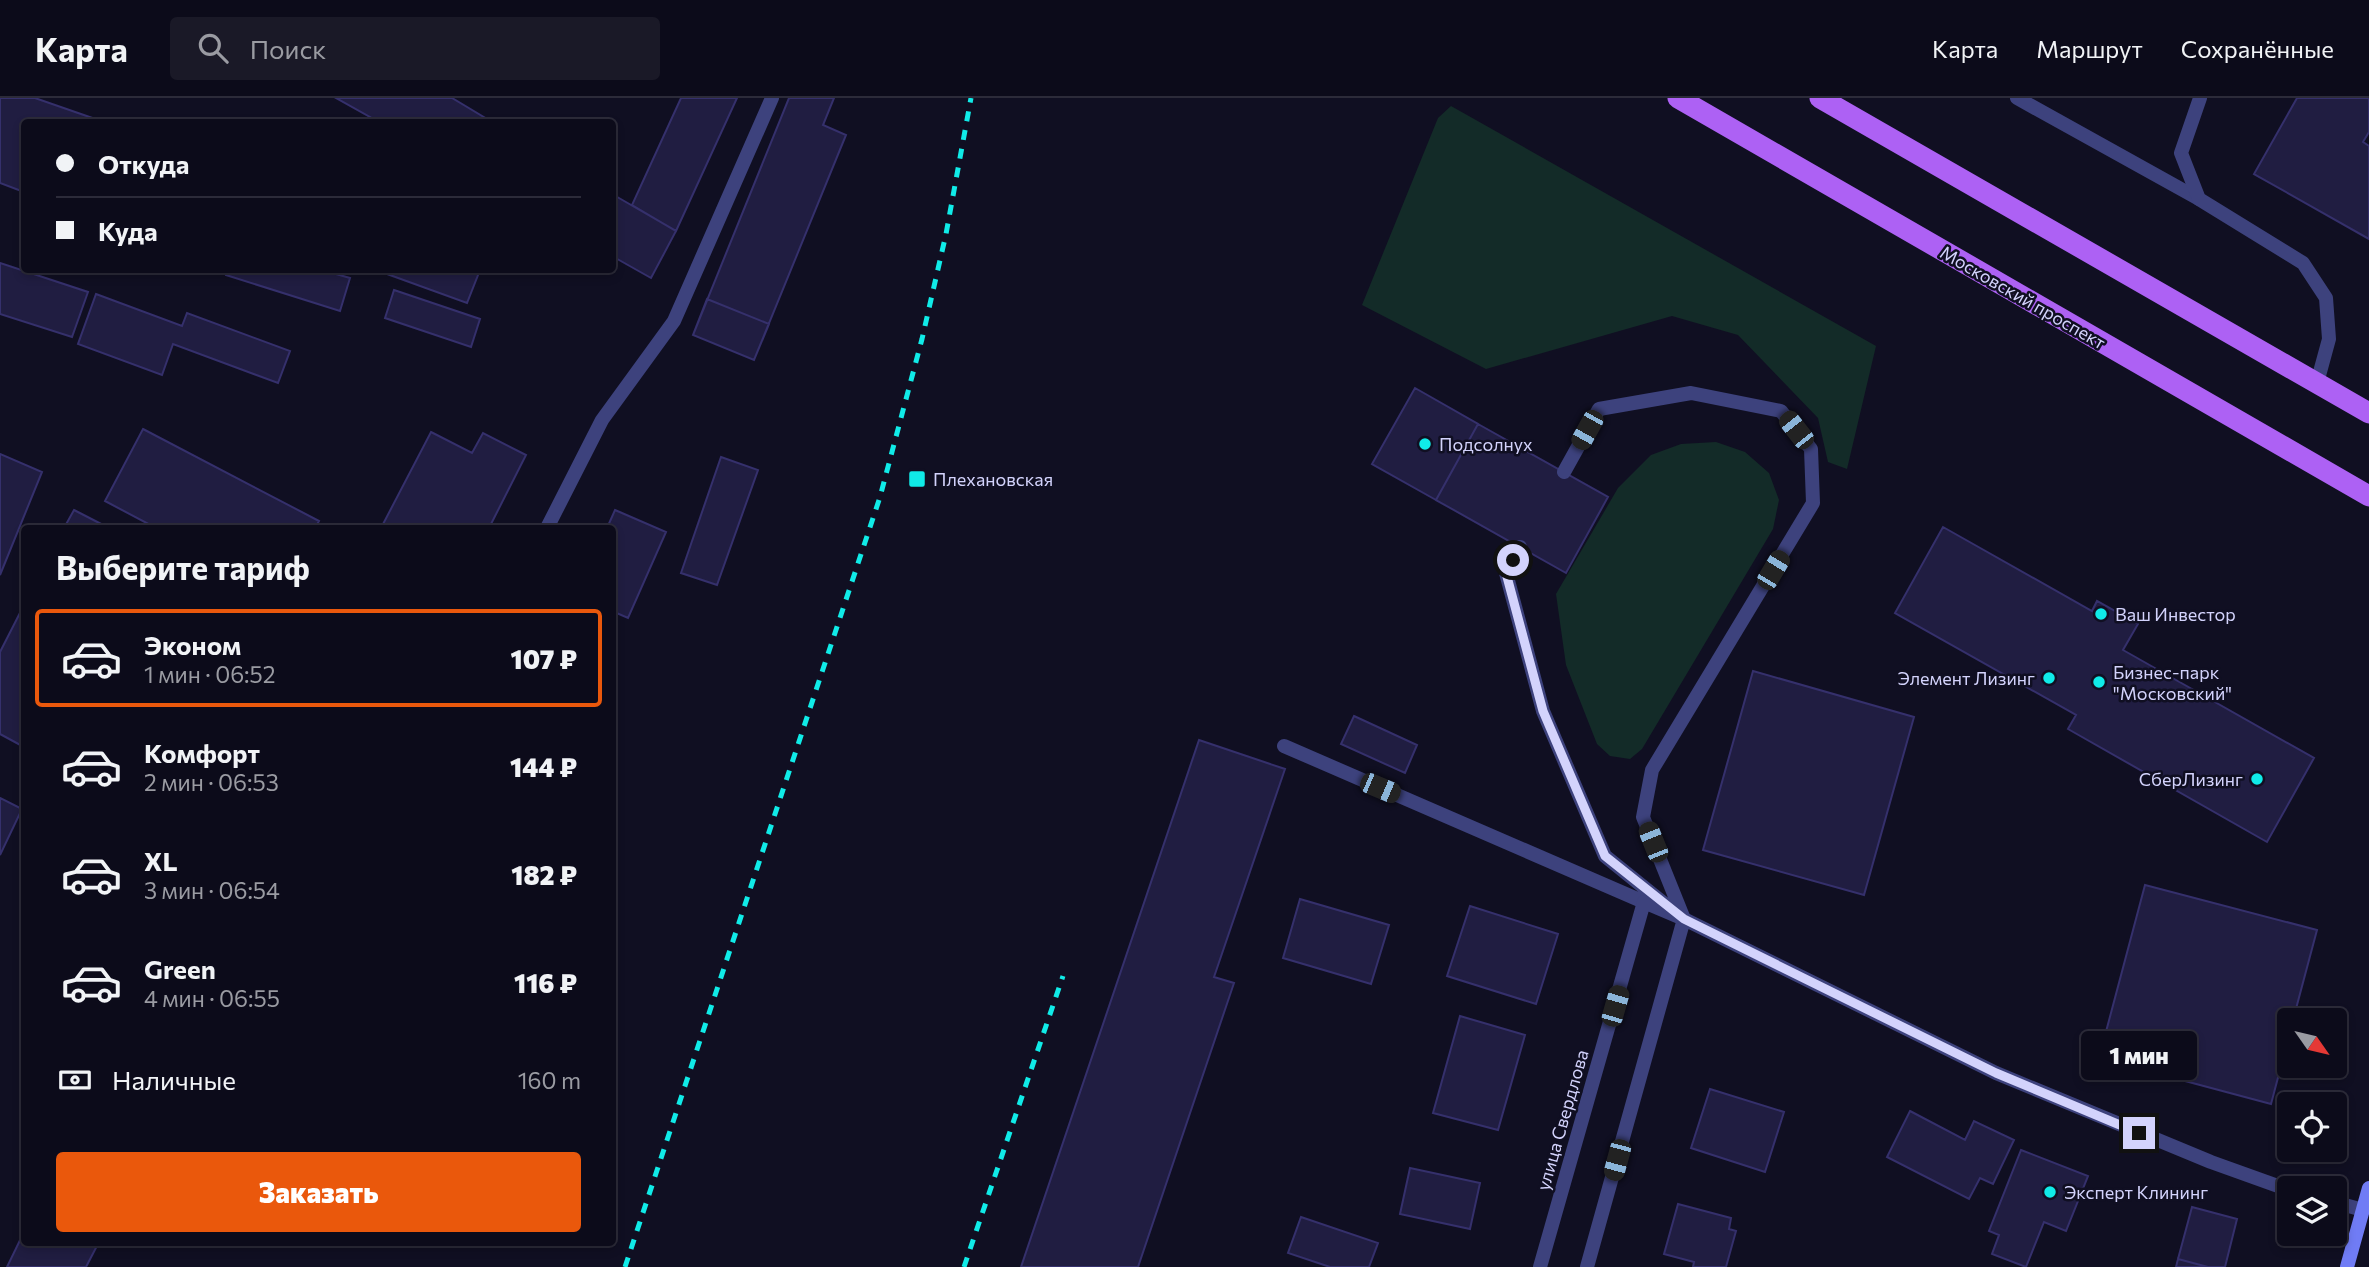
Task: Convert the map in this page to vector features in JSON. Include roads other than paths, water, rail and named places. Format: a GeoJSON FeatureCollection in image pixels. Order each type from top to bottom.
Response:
{"type":"FeatureCollection","features":[{"type":"Feature","properties":{"kind":"main road","name":"Московский проспект"},"geometry":{"type":"LineString","coordinates":[[1678,98],[2369,496]]}},
{"type":"Feature","properties":{"kind":"main road"},"geometry":{"type":"LineString","coordinates":[[1820,98],[2369,413]]}},
{"type":"Feature","properties":{"kind":"street"},"geometry":{"type":"LineString","coordinates":[[549,525],[602,420],[674,321],[772,98]]}},
{"type":"Feature","properties":{"kind":"street"},"geometry":{"type":"LineString","coordinates":[[2017,98],[2200,199],[2303,263],[2326,298],[2329,339],[2317,383]]}},
{"type":"Feature","properties":{"kind":"street"},"geometry":{"type":"LineString","coordinates":[[2200,98],[2181,153],[2200,199]]}},
{"type":"Feature","properties":{"kind":"street"},"geometry":{"type":"LineString","coordinates":[[1563,472],[1599,409],[1691,393],[1781,411],[1811,449],[1813,503],[1652,770],[1643,817],[1684,919],[1587,1267]]}},
{"type":"Feature","properties":{"kind":"street"},"geometry":{"type":"LineString","coordinates":[[1520,547],[1506,573],[1543,711],[1605,856],[1684,919]]}},
{"type":"Feature","properties":{"kind":"street"},"geometry":{"type":"LineString","coordinates":[[1284,746],[1684,919],[1996,1073],[2211,1162],[2277,1186]]}},
{"type":"Feature","properties":{"kind":"street","name":"улица Свердлова"},"geometry":{"type":"LineString","coordinates":[[1541,1267],[1644,902]]}},
{"type":"Feature","properties":{"kind":"street"},"geometry":{"type":"LineString","coordinates":[[2347,1267],[2369,1188]]}},
{"type":"Feature","properties":{"kind":"street"},"geometry":{"type":"LineString","coordinates":[[2347,1206],[2363,1210]]}},
{"type":"Feature","properties":{"kind":"railway"},"geometry":{"type":"LineString","coordinates":[[625,1267],[880,497],[922,339],[946,234],[971,98]]}},
{"type":"Feature","properties":{"kind":"railway"},"geometry":{"type":"LineString","coordinates":[[964,1267],[1063,976]]}},
{"type":"Feature","properties":{"kind":"place","name":"Подсолнух"},"geometry":{"type":"Point","coordinates":[1425,444]}},
{"type":"Feature","properties":{"kind":"place","name":"Плехановская"},"geometry":{"type":"Point","coordinates":[917,479]}},
{"type":"Feature","properties":{"kind":"place","name":"Ваш Инвестор"},"geometry":{"type":"Point","coordinates":[2101,614]}},
{"type":"Feature","properties":{"kind":"place","name":"Элемент Лизинг"},"geometry":{"type":"Point","coordinates":[2049,678]}},
{"type":"Feature","properties":{"kind":"place","name":"Бизнес-парк \"Московский\""},"geometry":{"type":"Point","coordinates":[2099,682]}},
{"type":"Feature","properties":{"kind":"place","name":"СберЛизинг"},"geometry":{"type":"Point","coordinates":[2257,779]}},
{"type":"Feature","properties":{"kind":"place","name":"Эксперт Клининг"},"geometry":{"type":"Point","coordinates":[2050,1192]}}]}
